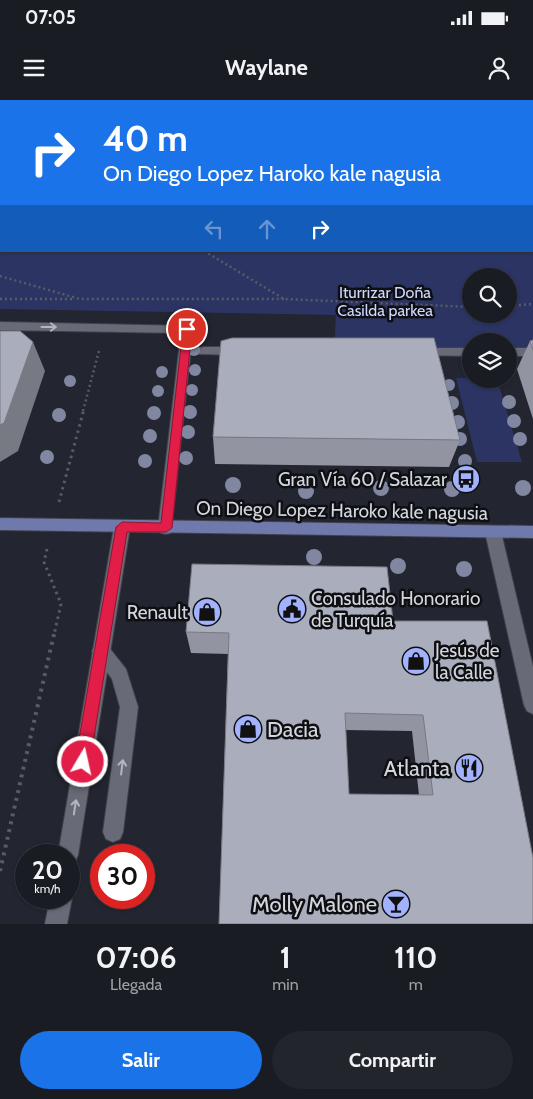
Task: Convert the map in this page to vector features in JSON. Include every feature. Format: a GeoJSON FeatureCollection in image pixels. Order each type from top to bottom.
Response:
{"type":"FeatureCollection","features":[{"type":"Feature","properties":{"kind":"main road","name":"On Diego Lopez Haroko kale nagusia"},"geometry":{"type":"LineString","coordinates":[[0,524],[166,528],[533,532]]}},
{"type":"Feature","properties":{"kind":"street"},"geometry":{"type":"LineString","coordinates":[[0,326],[187,329],[166,528]]}},
{"type":"Feature","properties":{"kind":"street"},"geometry":{"type":"LineString","coordinates":[[203,351],[250,352]]}},
{"type":"Feature","properties":{"kind":"street"},"geometry":{"type":"LineString","coordinates":[[405,352],[462,352]]}},
{"type":"Feature","properties":{"kind":"street"},"geometry":{"type":"LineString","coordinates":[[517,352],[533,352]]}},
{"type":"Feature","properties":{"kind":"street"},"geometry":{"type":"LineString","coordinates":[[70,844],[122,527]]}},
{"type":"Feature","properties":{"kind":"street"},"geometry":{"type":"LineString","coordinates":[[493,532],[533,705]]}},
{"type":"Feature","properties":{"kind":"street"},"geometry":{"type":"LineString","coordinates":[[101,651],[120,674],[129,707],[113,832]]}},
{"type":"Feature","properties":{"kind":"street"},"geometry":{"type":"LineString","coordinates":[[56,924],[59,909]]}},
{"type":"Feature","properties":{"kind":"path"},"geometry":{"type":"LineString","coordinates":[[206,252],[284,300]]}},
{"type":"Feature","properties":{"kind":"path"},"geometry":{"type":"LineString","coordinates":[[0,276],[80,299]]}},
{"type":"Feature","properties":{"kind":"path"},"geometry":{"type":"LineString","coordinates":[[0,298],[284,300],[462,307]]}},
{"type":"Feature","properties":{"kind":"path"},"geometry":{"type":"LineString","coordinates":[[517,305],[533,304]]}},
{"type":"Feature","properties":{"kind":"path"},"geometry":{"type":"LineString","coordinates":[[62,492],[105,328]]}},
{"type":"Feature","properties":{"kind":"path"},"geometry":{"type":"LineString","coordinates":[[0,871],[61,604],[44,562]]}},
{"type":"Feature","properties":{"kind":"green space","name":"Iturrizar Doña Casilda parkea"},"geometry":{"type":"Polygon","coordinates":[[[0,252],[533,252],[533,351],[517,351],[517,333],[462,333],[462,351],[334,352],[336,315],[0,309],[0,252]]]}},
{"type":"Feature","properties":{"kind":"green space"},"geometry":{"type":"Polygon","coordinates":[[[456,378],[462,378],[462,388],[500,388],[522,462],[477,462],[456,378]]]}},
{"type":"Feature","properties":{"kind":"building"},"geometry":{"type":"Polygon","coordinates":[[[0,331],[20,331],[33,342],[4,423],[0,425],[0,331]]]}},
{"type":"Feature","properties":{"kind":"building"},"geometry":{"type":"Polygon","coordinates":[[[232,338],[434,338],[460,440],[213,437],[221,341],[232,338]]]}},
{"type":"Feature","properties":{"kind":"building"},"geometry":{"type":"Polygon","coordinates":[[[192,564],[387,567],[393,621],[487,621],[533,858],[533,924],[219,924],[229,633],[186,632],[192,564]],[[345,713],[349,794],[433,795],[423,715],[345,713]]]}},
{"type":"Feature","properties":{"kind":"place","name":"Gran Vía 60 / Salazar"},"geometry":{"type":"Point","coordinates":[466,479]}},
{"type":"Feature","properties":{"kind":"place","name":"Consulado Honorario de Turquía"},"geometry":{"type":"Point","coordinates":[292,609]}},
{"type":"Feature","properties":{"kind":"place","name":"Renault"},"geometry":{"type":"Point","coordinates":[207,612]}},
{"type":"Feature","properties":{"kind":"place","name":"Jesús de la Calle"},"geometry":{"type":"Point","coordinates":[416,661]}},
{"type":"Feature","properties":{"kind":"place","name":"Dacia"},"geometry":{"type":"Point","coordinates":[248,729]}},
{"type":"Feature","properties":{"kind":"place","name":"Atlanta"},"geometry":{"type":"Point","coordinates":[469,768]}},
{"type":"Feature","properties":{"kind":"place","name":"Molly Malone"},"geometry":{"type":"Point","coordinates":[396,904]}},
{"type":"Feature","properties":{"kind":"route"},"geometry":{"type":"LineString","coordinates":[[83,762],[122,527],[166,528],[187,329]]}}]}
